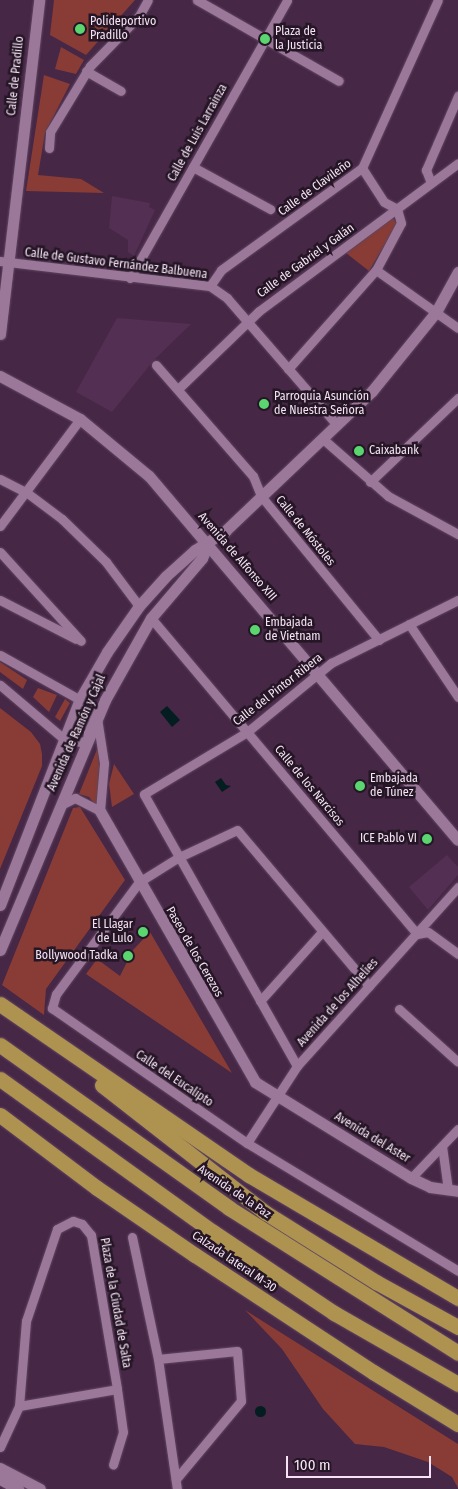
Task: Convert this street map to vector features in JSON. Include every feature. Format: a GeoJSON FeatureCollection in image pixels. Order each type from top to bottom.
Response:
{"type":"FeatureCollection","features":[{"type":"Feature","properties":{"kind":"highway"},"geometry":{"type":"LineString","coordinates":[[0,1004],[249,1175],[458,1298]]}},
{"type":"Feature","properties":{"kind":"highway"},"geometry":{"type":"LineString","coordinates":[[52,1041],[132,1111],[266,1213]]}},
{"type":"Feature","properties":{"kind":"highway","name":"Avenida de la Paz"},"geometry":{"type":"LineString","coordinates":[[0,1045],[229,1208],[458,1353]]}},
{"type":"Feature","properties":{"kind":"highway"},"geometry":{"type":"LineString","coordinates":[[0,1079],[212,1232],[334,1313],[458,1384]]}},
{"type":"Feature","properties":{"kind":"highway","name":"Calzada lateral M-30"},"geometry":{"type":"LineString","coordinates":[[0,1115],[97,1188],[195,1255],[373,1372],[458,1424]]}},
{"type":"Feature","properties":{"kind":"highway"},"geometry":{"type":"LineString","coordinates":[[110,1123],[266,1213],[376,1282],[458,1326]]}},
{"type":"Feature","properties":{"kind":"street","name":"Calle de Pradillo"},"geometry":{"type":"LineString","coordinates":[[0,334],[5,263],[39,0]]}},
{"type":"Feature","properties":{"kind":"street"},"geometry":{"type":"LineString","coordinates":[[49,148],[50,132],[86,71],[138,16],[148,0]]}},
{"type":"Feature","properties":{"kind":"street"},"geometry":{"type":"LineString","coordinates":[[197,0],[339,81]]}},
{"type":"Feature","properties":{"kind":"street","name":"Calle de Luis Larrainza"},"geometry":{"type":"LineString","coordinates":[[130,278],[287,0]]}},
{"type":"Feature","properties":{"kind":"street","name":"Calle de Clavileño"},"geometry":{"type":"LineString","coordinates":[[210,286],[221,270],[362,168],[438,0]]}},
{"type":"Feature","properties":{"kind":"street"},"geometry":{"type":"LineString","coordinates":[[86,71],[121,91]]}},
{"type":"Feature","properties":{"kind":"street"},"geometry":{"type":"LineString","coordinates":[[431,183],[426,170],[458,96]]}},
{"type":"Feature","properties":{"kind":"street","name":"Calle de Gabriel y Galán"},"geometry":{"type":"LineString","coordinates":[[178,389],[259,311],[458,163]]}},
{"type":"Feature","properties":{"kind":"street"},"geometry":{"type":"LineString","coordinates":[[193,167],[270,209]]}},
{"type":"Feature","properties":{"kind":"street"},"geometry":{"type":"LineString","coordinates":[[288,369],[376,270],[402,223],[398,209],[384,202],[362,168]]}},
{"type":"Feature","properties":{"kind":"street","name":"Calle de Gustavo Fernández Balbuena"},"geometry":{"type":"LineString","coordinates":[[5,263],[210,286],[227,298],[249,322],[337,425]]}},
{"type":"Feature","properties":{"kind":"street"},"geometry":{"type":"LineString","coordinates":[[376,270],[458,328]]}},
{"type":"Feature","properties":{"kind":"street","name":"Avenida de Ramón y Cajal"},"geometry":{"type":"LineString","coordinates":[[0,905],[80,699],[107,652],[140,606],[166,576],[195,550],[208,544],[337,425],[405,353],[436,312],[458,272]]}},
{"type":"Feature","properties":{"kind":"street","name":"Calle de Móstoles"},"geometry":{"type":"LineString","coordinates":[[156,365],[253,476],[261,496],[379,640]]}},
{"type":"Feature","properties":{"kind":"street","name":"Avenida de Alfonso XIII"},"geometry":{"type":"LineString","coordinates":[[0,376],[80,419],[149,476],[458,840]]}},
{"type":"Feature","properties":{"kind":"street"},"geometry":{"type":"LineString","coordinates":[[370,482],[458,398]]}},
{"type":"Feature","properties":{"kind":"street"},"geometry":{"type":"LineString","coordinates":[[0,526],[80,419]]}},
{"type":"Feature","properties":{"kind":"street"},"geometry":{"type":"LineString","coordinates":[[323,439],[370,482],[404,506],[458,534]]}},
{"type":"Feature","properties":{"kind":"street"},"geometry":{"type":"LineString","coordinates":[[0,479],[26,492],[62,519],[106,562],[140,606]]}},
{"type":"Feature","properties":{"kind":"street","name":"Avenida de Ramón y Cajal"},"geometry":{"type":"LineString","coordinates":[[0,950],[87,740],[126,659],[151,618],[202,558],[208,544]]}},
{"type":"Feature","properties":{"kind":"street"},"geometry":{"type":"LineString","coordinates":[[0,552],[81,641],[0,600]]}},
{"type":"Feature","properties":{"kind":"street","name":"Calle del Pintor Ribera"},"geometry":{"type":"LineString","coordinates":[[179,857],[144,794],[247,732],[317,673],[458,600]]}},
{"type":"Feature","properties":{"kind":"street","name":"Calle de los Narcisos"},"geometry":{"type":"LineString","coordinates":[[151,618],[417,934]]}},
{"type":"Feature","properties":{"kind":"street"},"geometry":{"type":"LineString","coordinates":[[409,624],[456,688],[458,697]]}},
{"type":"Feature","properties":{"kind":"street"},"geometry":{"type":"LineString","coordinates":[[0,655],[80,699],[91,711],[87,740],[80,742],[64,739],[0,685]]}},
{"type":"Feature","properties":{"kind":"street"},"geometry":{"type":"LineString","coordinates":[[60,807],[75,798],[100,811],[104,763],[97,718]]}},
{"type":"Feature","properties":{"kind":"street","name":"Paseo de los Cerezos"},"geometry":{"type":"LineString","coordinates":[[100,811],[248,1074],[276,1097]]}},
{"type":"Feature","properties":{"kind":"street","name":"Calle del Eucalipto"},"geometry":{"type":"LineString","coordinates":[[322,932],[237,830],[179,857],[139,882],[56,994],[53,1010],[247,1144],[458,1271]]}},
{"type":"Feature","properties":{"kind":"street"},"geometry":{"type":"LineString","coordinates":[[179,857],[297,1066]]}},
{"type":"Feature","properties":{"kind":"street","name":"Avenida de los Alhelíes"},"geometry":{"type":"LineString","coordinates":[[247,1144],[297,1066],[458,887]]}},
{"type":"Feature","properties":{"kind":"street"},"geometry":{"type":"LineString","coordinates":[[260,1000],[322,932],[369,986]]}},
{"type":"Feature","properties":{"kind":"street"},"geometry":{"type":"LineString","coordinates":[[417,934],[428,932],[458,954]]}},
{"type":"Feature","properties":{"kind":"street"},"geometry":{"type":"LineString","coordinates":[[399,1009],[458,1062]]}},
{"type":"Feature","properties":{"kind":"street","name":"Avenida del Aster"},"geometry":{"type":"LineString","coordinates":[[276,1097],[411,1178],[430,1187],[453,1190]]}},
{"type":"Feature","properties":{"kind":"street"},"geometry":{"type":"LineString","coordinates":[[411,1178],[458,1129]]}},
{"type":"Feature","properties":{"kind":"street"},"geometry":{"type":"LineString","coordinates":[[442,1146],[453,1190]]}},
{"type":"Feature","properties":{"kind":"street","name":"Plaza de la Ciudad de Salta"},"geometry":{"type":"LineString","coordinates":[[0,1447],[19,1406],[26,1321],[57,1230],[73,1221],[82,1224],[91,1235],[117,1390],[123,1432],[113,1464]]}},
{"type":"Feature","properties":{"kind":"street"},"geometry":{"type":"LineString","coordinates":[[132,1237],[158,1359],[178,1489]]}},
{"type":"Feature","properties":{"kind":"street"},"geometry":{"type":"LineString","coordinates":[[158,1359],[237,1351],[241,1401],[176,1479]]}},
{"type":"Feature","properties":{"kind":"street"},"geometry":{"type":"LineString","coordinates":[[19,1406],[117,1390]]}},
{"type":"Feature","properties":{"kind":"street"},"geometry":{"type":"LineString","coordinates":[[1,1478],[18,1489]]}},
{"type":"Feature","properties":{"kind":"street"},"geometry":{"type":"LineString","coordinates":[[1,1478],[40,1489]]}},
{"type":"Feature","properties":{"kind":"shaded area","name":"Polideportivo Pradillo"},"geometry":{"type":"Polygon","coordinates":[[[54,0],[135,0],[86,55],[50,35],[54,0]]]}},
{"type":"Feature","properties":{"kind":"shaded area"},"geometry":{"type":"Polygon","coordinates":[[[61,47],[84,60],[76,74],[55,69],[61,47]]]}},
{"type":"Feature","properties":{"kind":"shaded area"},"geometry":{"type":"Polygon","coordinates":[[[44,75],[70,84],[45,133],[38,175],[81,179],[104,193],[26,191],[44,75]]]}},
{"type":"Feature","properties":{"kind":"shaded area"},"geometry":{"type":"Polygon","coordinates":[[[112,196],[150,203],[149,207],[155,210],[134,256],[128,252],[128,240],[109,228],[112,196]]]}},
{"type":"Feature","properties":{"kind":"shaded area"},"geometry":{"type":"Polygon","coordinates":[[[393,218],[397,224],[369,271],[346,253],[393,218]]]}},
{"type":"Feature","properties":{"kind":"shaded area"},"geometry":{"type":"Polygon","coordinates":[[[117,318],[191,324],[154,360],[112,412],[76,392],[117,318]]]}},
{"type":"Feature","properties":{"kind":"shaded area"},"geometry":{"type":"Polygon","coordinates":[[[0,662],[27,680],[23,689],[0,672],[0,662]]]}},
{"type":"Feature","properties":{"kind":"shaded area"},"geometry":{"type":"Polygon","coordinates":[[[38,688],[57,695],[49,712],[33,697],[38,688]]]}},
{"type":"Feature","properties":{"kind":"shaded area"},"geometry":{"type":"Polygon","coordinates":[[[65,699],[70,703],[60,721],[55,717],[65,699]]]}},
{"type":"Feature","properties":{"kind":"shaded area"},"geometry":{"type":"Polygon","coordinates":[[[167,706],[180,720],[172,727],[160,712],[167,706]]]}},
{"type":"Feature","properties":{"kind":"shaded area"},"geometry":{"type":"Polygon","coordinates":[[[0,708],[31,732],[40,744],[42,766],[0,869],[0,708]]]}},
{"type":"Feature","properties":{"kind":"shaded area"},"geometry":{"type":"Polygon","coordinates":[[[98,747],[98,808],[89,797],[79,794],[98,747]]]}},
{"type":"Feature","properties":{"kind":"shaded area"},"geometry":{"type":"Polygon","coordinates":[[[114,764],[134,794],[112,807],[109,784],[114,764]]]}},
{"type":"Feature","properties":{"kind":"shaded area"},"geometry":{"type":"Polygon","coordinates":[[[221,778],[226,785],[231,786],[222,792],[215,782],[221,778]]]}},
{"type":"Feature","properties":{"kind":"shaded area"},"geometry":{"type":"Polygon","coordinates":[[[80,807],[125,880],[46,989],[44,1015],[2,985],[73,808],[80,807]]]}},
{"type":"Feature","properties":{"kind":"shaded area"},"geometry":{"type":"Polygon","coordinates":[[[447,855],[458,867],[458,875],[428,910],[409,887],[447,855]]]}},
{"type":"Feature","properties":{"kind":"shaded area"},"geometry":{"type":"Polygon","coordinates":[[[150,932],[232,1073],[86,974],[97,959],[120,976],[133,950],[150,932]]]}},
{"type":"Feature","properties":{"kind":"shaded area"},"geometry":{"type":"Polygon","coordinates":[[[245,1310],[458,1444],[458,1488],[452,1477],[428,1462],[384,1447],[355,1444],[323,1409],[282,1349],[245,1310]]]}},
{"type":"Feature","properties":{"kind":"shaded area"},"geometry":{"type":"Polygon","coordinates":[[[258,1406],[262,1406],[265,1411],[264,1415],[258,1416],[255,1413],[255,1409],[258,1406]]]}},
{"type":"Feature","properties":{"kind":"place","name":"Polideportivo Pradillo"},"geometry":{"type":"Point","coordinates":[80,29]}},
{"type":"Feature","properties":{"kind":"place","name":"Plaza de la Justicia"},"geometry":{"type":"Point","coordinates":[265,39]}},
{"type":"Feature","properties":{"kind":"place","name":"Parroquia Asunción de Nuestra Señora"},"geometry":{"type":"Point","coordinates":[264,404]}},
{"type":"Feature","properties":{"kind":"place","name":"Caixabank"},"geometry":{"type":"Point","coordinates":[359,451]}},
{"type":"Feature","properties":{"kind":"place","name":"Embajada de Vietnam"},"geometry":{"type":"Point","coordinates":[255,630]}},
{"type":"Feature","properties":{"kind":"place","name":"Embajada de Túnez"},"geometry":{"type":"Point","coordinates":[360,786]}},
{"type":"Feature","properties":{"kind":"place","name":"ICE Pablo VI"},"geometry":{"type":"Point","coordinates":[427,839]}},
{"type":"Feature","properties":{"kind":"place","name":"El Llagar de Lulo"},"geometry":{"type":"Point","coordinates":[143,932]}},
{"type":"Feature","properties":{"kind":"place","name":"Bollywood Tadka"},"geometry":{"type":"Point","coordinates":[128,956]}}]}
